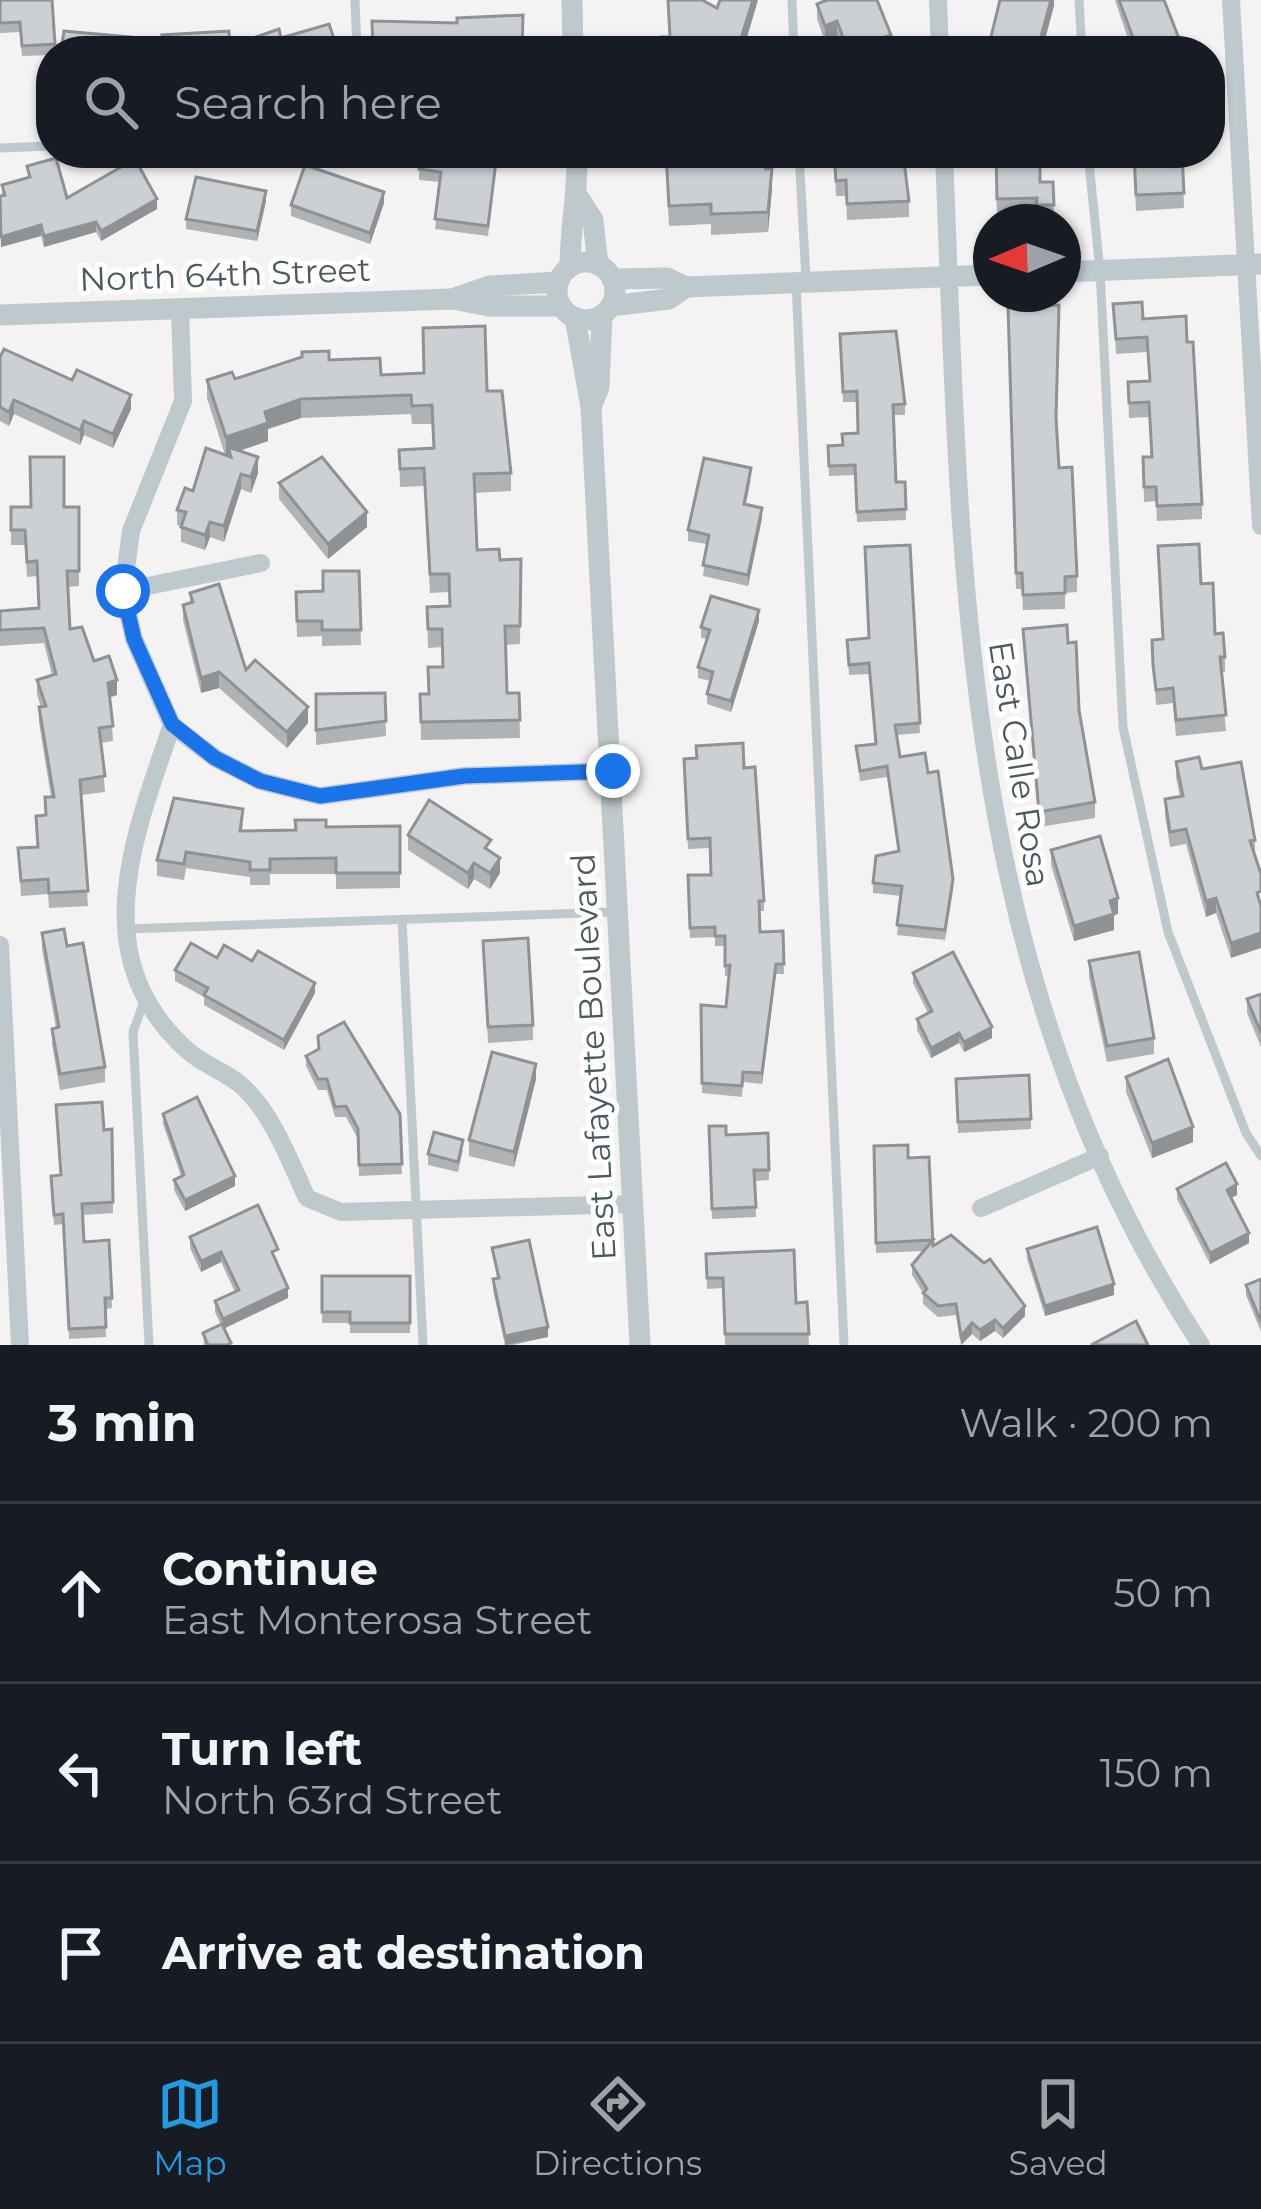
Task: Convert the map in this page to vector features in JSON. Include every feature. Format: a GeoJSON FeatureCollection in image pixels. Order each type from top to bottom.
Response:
{"type":"FeatureCollection","features":[{"type":"Feature","properties":{"kind":"street"},"geometry":{"type":"LineString","coordinates":[[572,0],[573,36]]}},
{"type":"Feature","properties":{"kind":"street"},"geometry":{"type":"LineString","coordinates":[[938,0],[939,36]]}},
{"type":"Feature","properties":{"kind":"street"},"geometry":{"type":"LineString","coordinates":[[1231,0],[1252,264],[1261,526]]}},
{"type":"Feature","properties":{"kind":"street"},"geometry":{"type":"LineString","coordinates":[[564,275],[578,198],[577,168]]}},
{"type":"Feature","properties":{"kind":"street","name":"East Calle Rosa"},"geometry":{"type":"LineString","coordinates":[[945,168],[967,623],[986,785],[1044,1020],[1100,1156],[1169,1297],[1201,1345]]}},
{"type":"Feature","properties":{"kind":"street"},"geometry":{"type":"LineString","coordinates":[[578,198],[593,220],[605,272],[668,278],[686,287],[973,276]]}},
{"type":"Feature","properties":{"kind":"street"},"geometry":{"type":"LineString","coordinates":[[1081,272],[1252,264]]}},
{"type":"Feature","properties":{"kind":"street","name":"North 64th Street"},"geometry":{"type":"LineString","coordinates":[[452,299],[490,286],[605,272]]}},
{"type":"Feature","properties":{"kind":"street","name":"East Lafayette Boulevard"},"geometry":{"type":"LineString","coordinates":[[591,407],[599,387],[605,272]]}},
{"type":"Feature","properties":{"kind":"street","name":"East Lafayette Boulevard"},"geometry":{"type":"LineString","coordinates":[[564,275],[591,407],[640,1345]]}},
{"type":"Feature","properties":{"kind":"street"},"geometry":{"type":"LineString","coordinates":[[606,310],[669,299],[686,287]]}},
{"type":"Feature","properties":{"kind":"street","name":"North 64th Street"},"geometry":{"type":"LineString","coordinates":[[0,315],[452,299],[568,312],[606,310]]}},
{"type":"Feature","properties":{"kind":"street"},"geometry":{"type":"LineString","coordinates":[[180,308],[183,401],[131,531],[123,591],[134,639],[172,724],[215,758],[260,781],[320,796],[464,776],[613,771]]}},
{"type":"Feature","properties":{"kind":"street"},"geometry":{"type":"LineString","coordinates":[[123,591],[261,563]]}},
{"type":"Feature","properties":{"kind":"street"},"geometry":{"type":"LineString","coordinates":[[172,724],[139,822],[124,929],[129,968],[145,999],[189,1052],[244,1087],[282,1144],[307,1198],[341,1212],[633,1204]]}},
{"type":"Feature","properties":{"kind":"street"},"geometry":{"type":"LineString","coordinates":[[0,945],[20,1345]]}},
{"type":"Feature","properties":{"kind":"street"},"geometry":{"type":"LineString","coordinates":[[981,1208],[1100,1156]]}},
{"type":"Feature","properties":{"kind":"lane"},"geometry":{"type":"LineString","coordinates":[[355,0],[356,36]]}},
{"type":"Feature","properties":{"kind":"lane"},"geometry":{"type":"LineString","coordinates":[[792,0],[793,36]]}},
{"type":"Feature","properties":{"kind":"lane"},"geometry":{"type":"LineString","coordinates":[[1079,0],[1081,36]]}},
{"type":"Feature","properties":{"kind":"lane"},"geometry":{"type":"LineString","coordinates":[[0,148],[36,147]]}},
{"type":"Feature","properties":{"kind":"lane"},"geometry":{"type":"LineString","coordinates":[[799,168],[844,1345]]}},
{"type":"Feature","properties":{"kind":"lane"},"geometry":{"type":"LineString","coordinates":[[1090,168],[1100,271],[1123,727],[1168,932],[1246,1133],[1261,1156]]}},
{"type":"Feature","properties":{"kind":"lane"},"geometry":{"type":"LineString","coordinates":[[124,929],[620,912]]}},
{"type":"Feature","properties":{"kind":"lane"},"geometry":{"type":"LineString","coordinates":[[402,919],[423,1345]]}},
{"type":"Feature","properties":{"kind":"lane"},"geometry":{"type":"LineString","coordinates":[[145,999],[133,1032],[149,1345]]}},
{"type":"Feature","properties":{"kind":"building"},"geometry":{"type":"Polygon","coordinates":[[[0,0],[52,0],[54,36],[36,36],[36,45],[22,46],[20,22],[0,23],[0,0]]]}},
{"type":"Feature","properties":{"kind":"building"},"geometry":{"type":"Polygon","coordinates":[[[668,0],[702,0],[717,8],[720,0],[753,0],[742,36],[670,36],[668,0]]]}},
{"type":"Feature","properties":{"kind":"building"},"geometry":{"type":"Polygon","coordinates":[[[877,0],[891,35],[842,36],[837,21],[825,26],[817,4],[877,0]]]}},
{"type":"Feature","properties":{"kind":"building"},"geometry":{"type":"Polygon","coordinates":[[[1000,0],[1051,0],[1041,36],[991,36],[1000,0]]]}},
{"type":"Feature","properties":{"kind":"building"},"geometry":{"type":"Polygon","coordinates":[[[1119,0],[1164,0],[1178,36],[1132,36],[1119,0]]]}},
{"type":"Feature","properties":{"kind":"building"},"geometry":{"type":"Polygon","coordinates":[[[523,15],[522,36],[372,36],[372,21],[457,23],[457,18],[523,15]]]}},
{"type":"Feature","properties":{"kind":"building"},"geometry":{"type":"Polygon","coordinates":[[[329,24],[333,36],[288,36],[329,24]]]}},
{"type":"Feature","properties":{"kind":"building"},"geometry":{"type":"Polygon","coordinates":[[[64,31],[119,36],[63,36],[64,31]]]}},
{"type":"Feature","properties":{"kind":"building"},"geometry":{"type":"Polygon","coordinates":[[[229,31],[229,36],[162,35],[229,31]]]}},
{"type":"Feature","properties":{"kind":"building"},"geometry":{"type":"Polygon","coordinates":[[[27,166],[59,168],[67,198],[119,168],[140,168],[157,199],[101,231],[96,222],[44,236],[41,225],[1,237],[2,185],[30,177],[27,166]]]}},
{"type":"Feature","properties":{"kind":"building"},"geometry":{"type":"Polygon","coordinates":[[[304,168],[384,192],[370,233],[291,205],[304,168]]]}},
{"type":"Feature","properties":{"kind":"building"},"geometry":{"type":"Polygon","coordinates":[[[495,168],[488,226],[435,219],[441,172],[419,169],[495,168]]]}},
{"type":"Feature","properties":{"kind":"building"},"geometry":{"type":"Polygon","coordinates":[[[667,168],[772,168],[768,212],[711,214],[711,204],[669,206],[667,168]]]}},
{"type":"Feature","properties":{"kind":"building"},"geometry":{"type":"Polygon","coordinates":[[[835,168],[905,168],[909,201],[847,204],[846,180],[836,181],[835,168]]]}},
{"type":"Feature","properties":{"kind":"building"},"geometry":{"type":"Polygon","coordinates":[[[996,168],[1040,168],[1040,182],[1053,182],[1054,204],[1036,204],[1037,198],[997,199],[996,168]]]}},
{"type":"Feature","properties":{"kind":"building"},"geometry":{"type":"Polygon","coordinates":[[[1135,168],[1183,168],[1184,193],[1136,195],[1135,168]]]}},
{"type":"Feature","properties":{"kind":"building"},"geometry":{"type":"Polygon","coordinates":[[[196,177],[266,191],[257,231],[186,219],[196,177]]]}},
{"type":"Feature","properties":{"kind":"building"},"geometry":{"type":"Polygon","coordinates":[[[1142,302],[1143,319],[1186,316],[1187,342],[1193,342],[1202,504],[1157,506],[1156,487],[1144,487],[1143,457],[1152,457],[1149,402],[1129,403],[1128,382],[1150,381],[1147,337],[1116,339],[1113,304],[1142,302]]]}},
{"type":"Feature","properties":{"kind":"building"},"geometry":{"type":"Polygon","coordinates":[[[1008,312],[1059,312],[1059,468],[1072,467],[1077,576],[1065,577],[1065,593],[1023,595],[1022,573],[1016,573],[1008,312]]]}},
{"type":"Feature","properties":{"kind":"building"},"geometry":{"type":"Polygon","coordinates":[[[485,326],[487,391],[502,391],[511,473],[474,474],[477,550],[499,549],[500,560],[521,559],[520,626],[505,626],[507,693],[519,693],[520,720],[421,722],[420,694],[429,694],[428,667],[443,667],[442,629],[428,629],[427,607],[450,606],[449,574],[430,574],[424,468],[400,469],[399,450],[434,448],[432,405],[412,406],[411,395],[301,399],[265,412],[268,423],[226,437],[207,380],[232,372],[235,379],[302,357],[302,352],[329,351],[329,360],[380,358],[381,375],[424,373],[423,328],[485,326]]]}},
{"type":"Feature","properties":{"kind":"building"},"geometry":{"type":"Polygon","coordinates":[[[896,331],[905,404],[893,405],[896,482],[905,482],[906,509],[857,512],[855,465],[829,466],[828,446],[843,445],[842,434],[858,433],[857,391],[843,392],[840,334],[896,331]]]}},
{"type":"Feature","properties":{"kind":"building"},"geometry":{"type":"Polygon","coordinates":[[[4,349],[72,380],[77,370],[131,395],[113,434],[84,421],[80,430],[14,400],[9,412],[0,407],[4,349]]]}},
{"type":"Feature","properties":{"kind":"building"},"geometry":{"type":"Polygon","coordinates":[[[228,447],[258,457],[251,477],[241,474],[224,526],[210,522],[205,535],[181,527],[186,512],[177,510],[185,488],[193,491],[206,448],[231,457],[228,447]]]}},
{"type":"Feature","properties":{"kind":"building"},"geometry":{"type":"Polygon","coordinates":[[[30,457],[64,457],[64,507],[79,507],[79,571],[67,571],[70,629],[82,627],[94,661],[109,656],[117,680],[108,683],[113,726],[99,728],[105,776],[80,780],[88,891],[49,893],[48,879],[21,881],[18,848],[38,847],[36,816],[46,815],[45,797],[54,797],[39,707],[46,706],[37,680],[56,674],[44,628],[0,630],[0,611],[39,608],[37,561],[27,562],[25,530],[11,530],[11,507],[31,507],[30,457]]]}},
{"type":"Feature","properties":{"kind":"building"},"geometry":{"type":"Polygon","coordinates":[[[322,457],[367,512],[328,544],[279,483],[322,457]]]}},
{"type":"Feature","properties":{"kind":"building"},"geometry":{"type":"Polygon","coordinates":[[[704,458],[751,468],[744,504],[762,508],[748,575],[703,565],[709,535],[688,530],[704,458]]]}},
{"type":"Feature","properties":{"kind":"building"},"geometry":{"type":"Polygon","coordinates":[[[1199,544],[1201,584],[1213,583],[1215,634],[1223,633],[1225,657],[1220,657],[1226,715],[1176,720],[1173,688],[1156,690],[1153,665],[1152,640],[1163,639],[1158,546],[1199,544]]]}},
{"type":"Feature","properties":{"kind":"building"},"geometry":{"type":"Polygon","coordinates":[[[910,545],[920,723],[895,725],[900,757],[925,753],[928,773],[938,771],[953,879],[945,930],[897,925],[902,886],[873,883],[876,856],[899,851],[887,766],[860,771],[856,746],[876,744],[869,663],[849,665],[847,640],[869,638],[865,547],[910,545]]]}},
{"type":"Feature","properties":{"kind":"building"},"geometry":{"type":"Polygon","coordinates":[[[323,571],[359,571],[361,630],[322,630],[322,621],[297,621],[296,592],[323,591],[323,571]]]}},
{"type":"Feature","properties":{"kind":"building"},"geometry":{"type":"Polygon","coordinates":[[[219,584],[246,670],[255,660],[308,707],[287,732],[219,672],[201,678],[183,605],[193,602],[190,593],[219,584]]]}},
{"type":"Feature","properties":{"kind":"building"},"geometry":{"type":"Polygon","coordinates":[[[711,596],[759,610],[731,701],[707,694],[713,672],[698,667],[710,630],[701,627],[711,596]]]}},
{"type":"Feature","properties":{"kind":"building"},"geometry":{"type":"Polygon","coordinates":[[[1067,625],[1068,643],[1076,642],[1079,710],[1095,802],[1039,812],[1023,629],[1067,625]]]}},
{"type":"Feature","properties":{"kind":"building"},"geometry":{"type":"Polygon","coordinates":[[[385,693],[386,721],[316,730],[316,694],[385,693]]]}},
{"type":"Feature","properties":{"kind":"building"},"geometry":{"type":"Polygon","coordinates":[[[743,743],[744,768],[755,767],[764,901],[759,901],[760,932],[783,931],[784,964],[776,964],[762,1073],[743,1072],[742,1086],[702,1083],[701,1005],[726,1007],[730,965],[725,966],[725,936],[715,936],[715,927],[690,928],[688,875],[711,875],[710,838],[688,839],[684,759],[697,758],[696,746],[743,743]]]}},
{"type":"Feature","properties":{"kind":"building"},"geometry":{"type":"Polygon","coordinates":[[[1199,757],[1202,769],[1241,762],[1255,840],[1250,841],[1261,874],[1257,893],[1261,933],[1231,943],[1216,898],[1206,901],[1186,829],[1170,832],[1165,799],[1183,796],[1176,762],[1199,757]]]}},
{"type":"Feature","properties":{"kind":"building"},"geometry":{"type":"Polygon","coordinates":[[[174,798],[243,809],[240,831],[296,830],[295,820],[326,820],[326,827],[400,826],[400,873],[336,873],[336,858],[270,859],[270,870],[250,870],[250,862],[186,852],[184,864],[157,860],[174,798]]]}},
{"type":"Feature","properties":{"kind":"building"},"geometry":{"type":"Polygon","coordinates":[[[429,800],[491,840],[485,848],[500,858],[490,873],[474,863],[468,873],[408,835],[429,800]]]}},
{"type":"Feature","properties":{"kind":"building"},"geometry":{"type":"Polygon","coordinates":[[[1100,836],[1118,898],[1110,901],[1114,914],[1074,926],[1051,850],[1100,836]]]}},
{"type":"Feature","properties":{"kind":"building"},"geometry":{"type":"Polygon","coordinates":[[[64,929],[67,946],[83,943],[105,1067],[60,1074],[52,1029],[59,1027],[42,933],[64,929]]]}},
{"type":"Feature","properties":{"kind":"building"},"geometry":{"type":"Polygon","coordinates":[[[528,938],[533,1025],[488,1027],[483,941],[528,938]]]}},
{"type":"Feature","properties":{"kind":"building"},"geometry":{"type":"Polygon","coordinates":[[[191,943],[217,958],[224,945],[252,961],[258,951],[315,983],[284,1040],[204,995],[208,988],[175,970],[191,943]]]}},
{"type":"Feature","properties":{"kind":"building"},"geometry":{"type":"Polygon","coordinates":[[[953,952],[992,1027],[964,1042],[959,1033],[931,1048],[917,1019],[932,1011],[913,973],[953,952]]]}},
{"type":"Feature","properties":{"kind":"building"},"geometry":{"type":"Polygon","coordinates":[[[1139,952],[1154,1038],[1107,1046],[1089,961],[1139,952]]]}},
{"type":"Feature","properties":{"kind":"building"},"geometry":{"type":"Polygon","coordinates":[[[1261,994],[1261,1033],[1247,999],[1261,994]]]}},
{"type":"Feature","properties":{"kind":"building"},"geometry":{"type":"Polygon","coordinates":[[[344,1022],[400,1114],[402,1164],[359,1165],[358,1129],[346,1106],[335,1107],[327,1079],[318,1079],[306,1056],[319,1049],[318,1036],[344,1022]]]}},
{"type":"Feature","properties":{"kind":"building"},"geometry":{"type":"Polygon","coordinates":[[[492,1052],[536,1064],[514,1152],[469,1140],[492,1052]]]}},
{"type":"Feature","properties":{"kind":"building"},"geometry":{"type":"Polygon","coordinates":[[[1168,1059],[1193,1127],[1152,1143],[1126,1077],[1168,1059]]]}},
{"type":"Feature","properties":{"kind":"building"},"geometry":{"type":"Polygon","coordinates":[[[1029,1075],[1031,1119],[958,1122],[956,1079],[1029,1075]]]}},
{"type":"Feature","properties":{"kind":"building"},"geometry":{"type":"Polygon","coordinates":[[[197,1097],[235,1176],[185,1200],[174,1180],[184,1175],[163,1114],[197,1097]]]}},
{"type":"Feature","properties":{"kind":"building"},"geometry":{"type":"Polygon","coordinates":[[[102,1102],[104,1130],[112,1129],[113,1202],[82,1204],[84,1242],[109,1240],[112,1298],[105,1298],[106,1327],[69,1329],[63,1214],[54,1215],[51,1176],[61,1175],[56,1105],[102,1102]]]}},
{"type":"Feature","properties":{"kind":"building"},"geometry":{"type":"Polygon","coordinates":[[[709,1126],[726,1126],[726,1135],[768,1133],[769,1170],[754,1170],[756,1207],[712,1209],[709,1126]]]}},
{"type":"Feature","properties":{"kind":"building"},"geometry":{"type":"Polygon","coordinates":[[[434,1132],[463,1140],[458,1162],[428,1154],[434,1132]]]}},
{"type":"Feature","properties":{"kind":"building"},"geometry":{"type":"Polygon","coordinates":[[[908,1145],[908,1158],[929,1157],[933,1240],[876,1243],[874,1146],[908,1145]]]}},
{"type":"Feature","properties":{"kind":"building"},"geometry":{"type":"Polygon","coordinates":[[[1226,1163],[1237,1184],[1227,1190],[1249,1233],[1210,1253],[1177,1189],[1226,1163]]]}},
{"type":"Feature","properties":{"kind":"building"},"geometry":{"type":"Polygon","coordinates":[[[258,1205],[278,1249],[272,1252],[288,1288],[223,1319],[215,1301],[239,1290],[221,1252],[201,1261],[190,1237],[258,1205]]]}},
{"type":"Feature","properties":{"kind":"building"},"geometry":{"type":"Polygon","coordinates":[[[1097,1227],[1114,1284],[1045,1306],[1027,1249],[1097,1227]]]}},
{"type":"Feature","properties":{"kind":"building"},"geometry":{"type":"Polygon","coordinates":[[[951,1235],[984,1263],[990,1259],[1025,1306],[1003,1328],[995,1320],[980,1330],[972,1323],[961,1336],[956,1304],[938,1306],[923,1293],[927,1289],[912,1265],[933,1240],[933,1246],[951,1235]]]}},
{"type":"Feature","properties":{"kind":"building"},"geometry":{"type":"Polygon","coordinates":[[[529,1240],[548,1327],[505,1336],[492,1248],[529,1240]]]}},
{"type":"Feature","properties":{"kind":"building"},"geometry":{"type":"Polygon","coordinates":[[[794,1250],[796,1303],[807,1302],[809,1334],[725,1334],[723,1278],[707,1278],[706,1254],[794,1250]]]}},
{"type":"Feature","properties":{"kind":"building"},"geometry":{"type":"Polygon","coordinates":[[[322,1276],[410,1276],[410,1323],[350,1323],[350,1312],[322,1312],[322,1276]]]}},
{"type":"Feature","properties":{"kind":"building"},"geometry":{"type":"Polygon","coordinates":[[[1261,1279],[1261,1322],[1246,1285],[1261,1279]]]}},
{"type":"Feature","properties":{"kind":"building"},"geometry":{"type":"Polygon","coordinates":[[[1136,1321],[1148,1345],[1091,1345],[1136,1321]]]}},
{"type":"Feature","properties":{"kind":"building"},"geometry":{"type":"Polygon","coordinates":[[[222,1324],[231,1343],[208,1345],[203,1333],[222,1324]]]}},
{"type":"Feature","properties":{"kind":"route"},"geometry":{"type":"LineString","coordinates":[[123,591],[134,639],[172,724],[215,758],[260,781],[320,796],[464,776],[613,771]]}}]}
